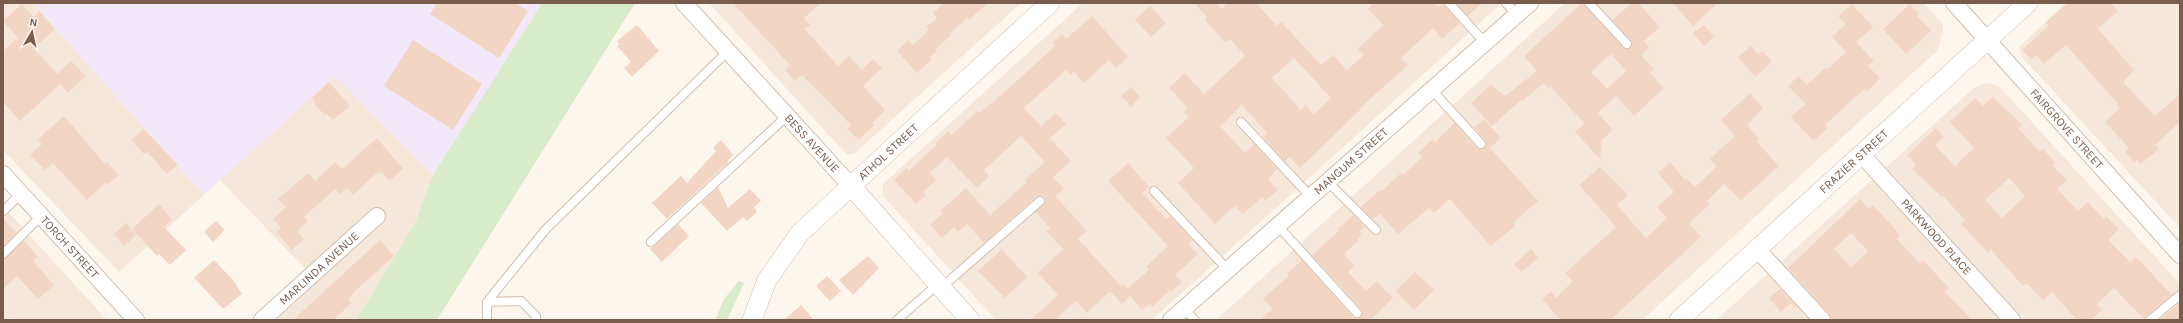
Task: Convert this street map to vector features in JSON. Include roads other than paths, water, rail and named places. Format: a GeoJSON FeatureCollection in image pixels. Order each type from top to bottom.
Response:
{"type":"FeatureCollection","features":[{"type":"Feature","properties":{"kind":"street","name":"BESS AVENUE"},"geometry":{"type":"LineString","coordinates":[[684,3],[851,186],[970,320]]}},
{"type":"Feature","properties":{"kind":"street","name":"ATHOL STREET"},"geometry":{"type":"LineString","coordinates":[[752,320],[767,280],[800,233],[1050,3]]}},
{"type":"Feature","properties":{"kind":"street","name":"MANGUM STREET"},"geometry":{"type":"LineString","coordinates":[[1172,320],[1190,314],[1228,270],[1530,3]]}},
{"type":"Feature","properties":{"kind":"street","name":"FAIRGROVE STREET"},"geometry":{"type":"LineString","coordinates":[[1954,3],[2180,255]]}},
{"type":"Feature","properties":{"kind":"street","name":"FRAZIER STREET"},"geometry":{"type":"LineString","coordinates":[[1679,320],[2028,3]]}},
{"type":"Feature","properties":{"kind":"street","name":"PARKWOOD PLACE"},"geometry":{"type":"LineString","coordinates":[[1862,154],[2012,320]]}},
{"type":"Feature","properties":{"kind":"street","name":"TORCH STREET"},"geometry":{"type":"LineString","coordinates":[[3,174],[136,320]]}},
{"type":"Feature","properties":{"kind":"street","name":"MARLINDA AVENUE"},"geometry":{"type":"LineString","coordinates":[[262,320],[377,216]]}},
{"type":"Feature","properties":{"kind":"street"},"geometry":{"type":"LineString","coordinates":[[1757,249],[1822,320]]}},
{"type":"Feature","properties":{"kind":"lane"},"geometry":{"type":"LineString","coordinates":[[1449,3],[1485,43]]}},
{"type":"Feature","properties":{"kind":"lane"},"geometry":{"type":"LineString","coordinates":[[1506,3],[1517,14]]}},
{"type":"Feature","properties":{"kind":"lane"},"geometry":{"type":"LineString","coordinates":[[1589,3],[1627,44]]}},
{"type":"Feature","properties":{"kind":"lane"},"geometry":{"type":"LineString","coordinates":[[487,320],[487,302],[546,229],[728,51]]}},
{"type":"Feature","properties":{"kind":"lane"},"geometry":{"type":"LineString","coordinates":[[1432,90],[1481,144]]}},
{"type":"Feature","properties":{"kind":"lane"},"geometry":{"type":"LineString","coordinates":[[651,242],[787,116]]}},
{"type":"Feature","properties":{"kind":"lane"},"geometry":{"type":"LineString","coordinates":[[1241,122],[1311,197]]}},
{"type":"Feature","properties":{"kind":"lane"},"geometry":{"type":"LineString","coordinates":[[1328,182],[1376,230]]}},
{"type":"Feature","properties":{"kind":"lane"},"geometry":{"type":"LineString","coordinates":[[1154,191],[1228,270]]}},
{"type":"Feature","properties":{"kind":"lane"},"geometry":{"type":"LineString","coordinates":[[3,211],[21,194]]}},
{"type":"Feature","properties":{"kind":"lane"},"geometry":{"type":"LineString","coordinates":[[897,320],[1040,202]]}},
{"type":"Feature","properties":{"kind":"lane"},"geometry":{"type":"LineString","coordinates":[[3,254],[41,216]]}},
{"type":"Feature","properties":{"kind":"lane"},"geometry":{"type":"LineString","coordinates":[[1278,226],[1357,313]]}},
{"type":"Feature","properties":{"kind":"lane"},"geometry":{"type":"LineString","coordinates":[[2150,320],[2180,295]]}},
{"type":"Feature","properties":{"kind":"lane"},"geometry":{"type":"LineString","coordinates":[[487,302],[521,301],[536,316],[536,320]]}}]}
